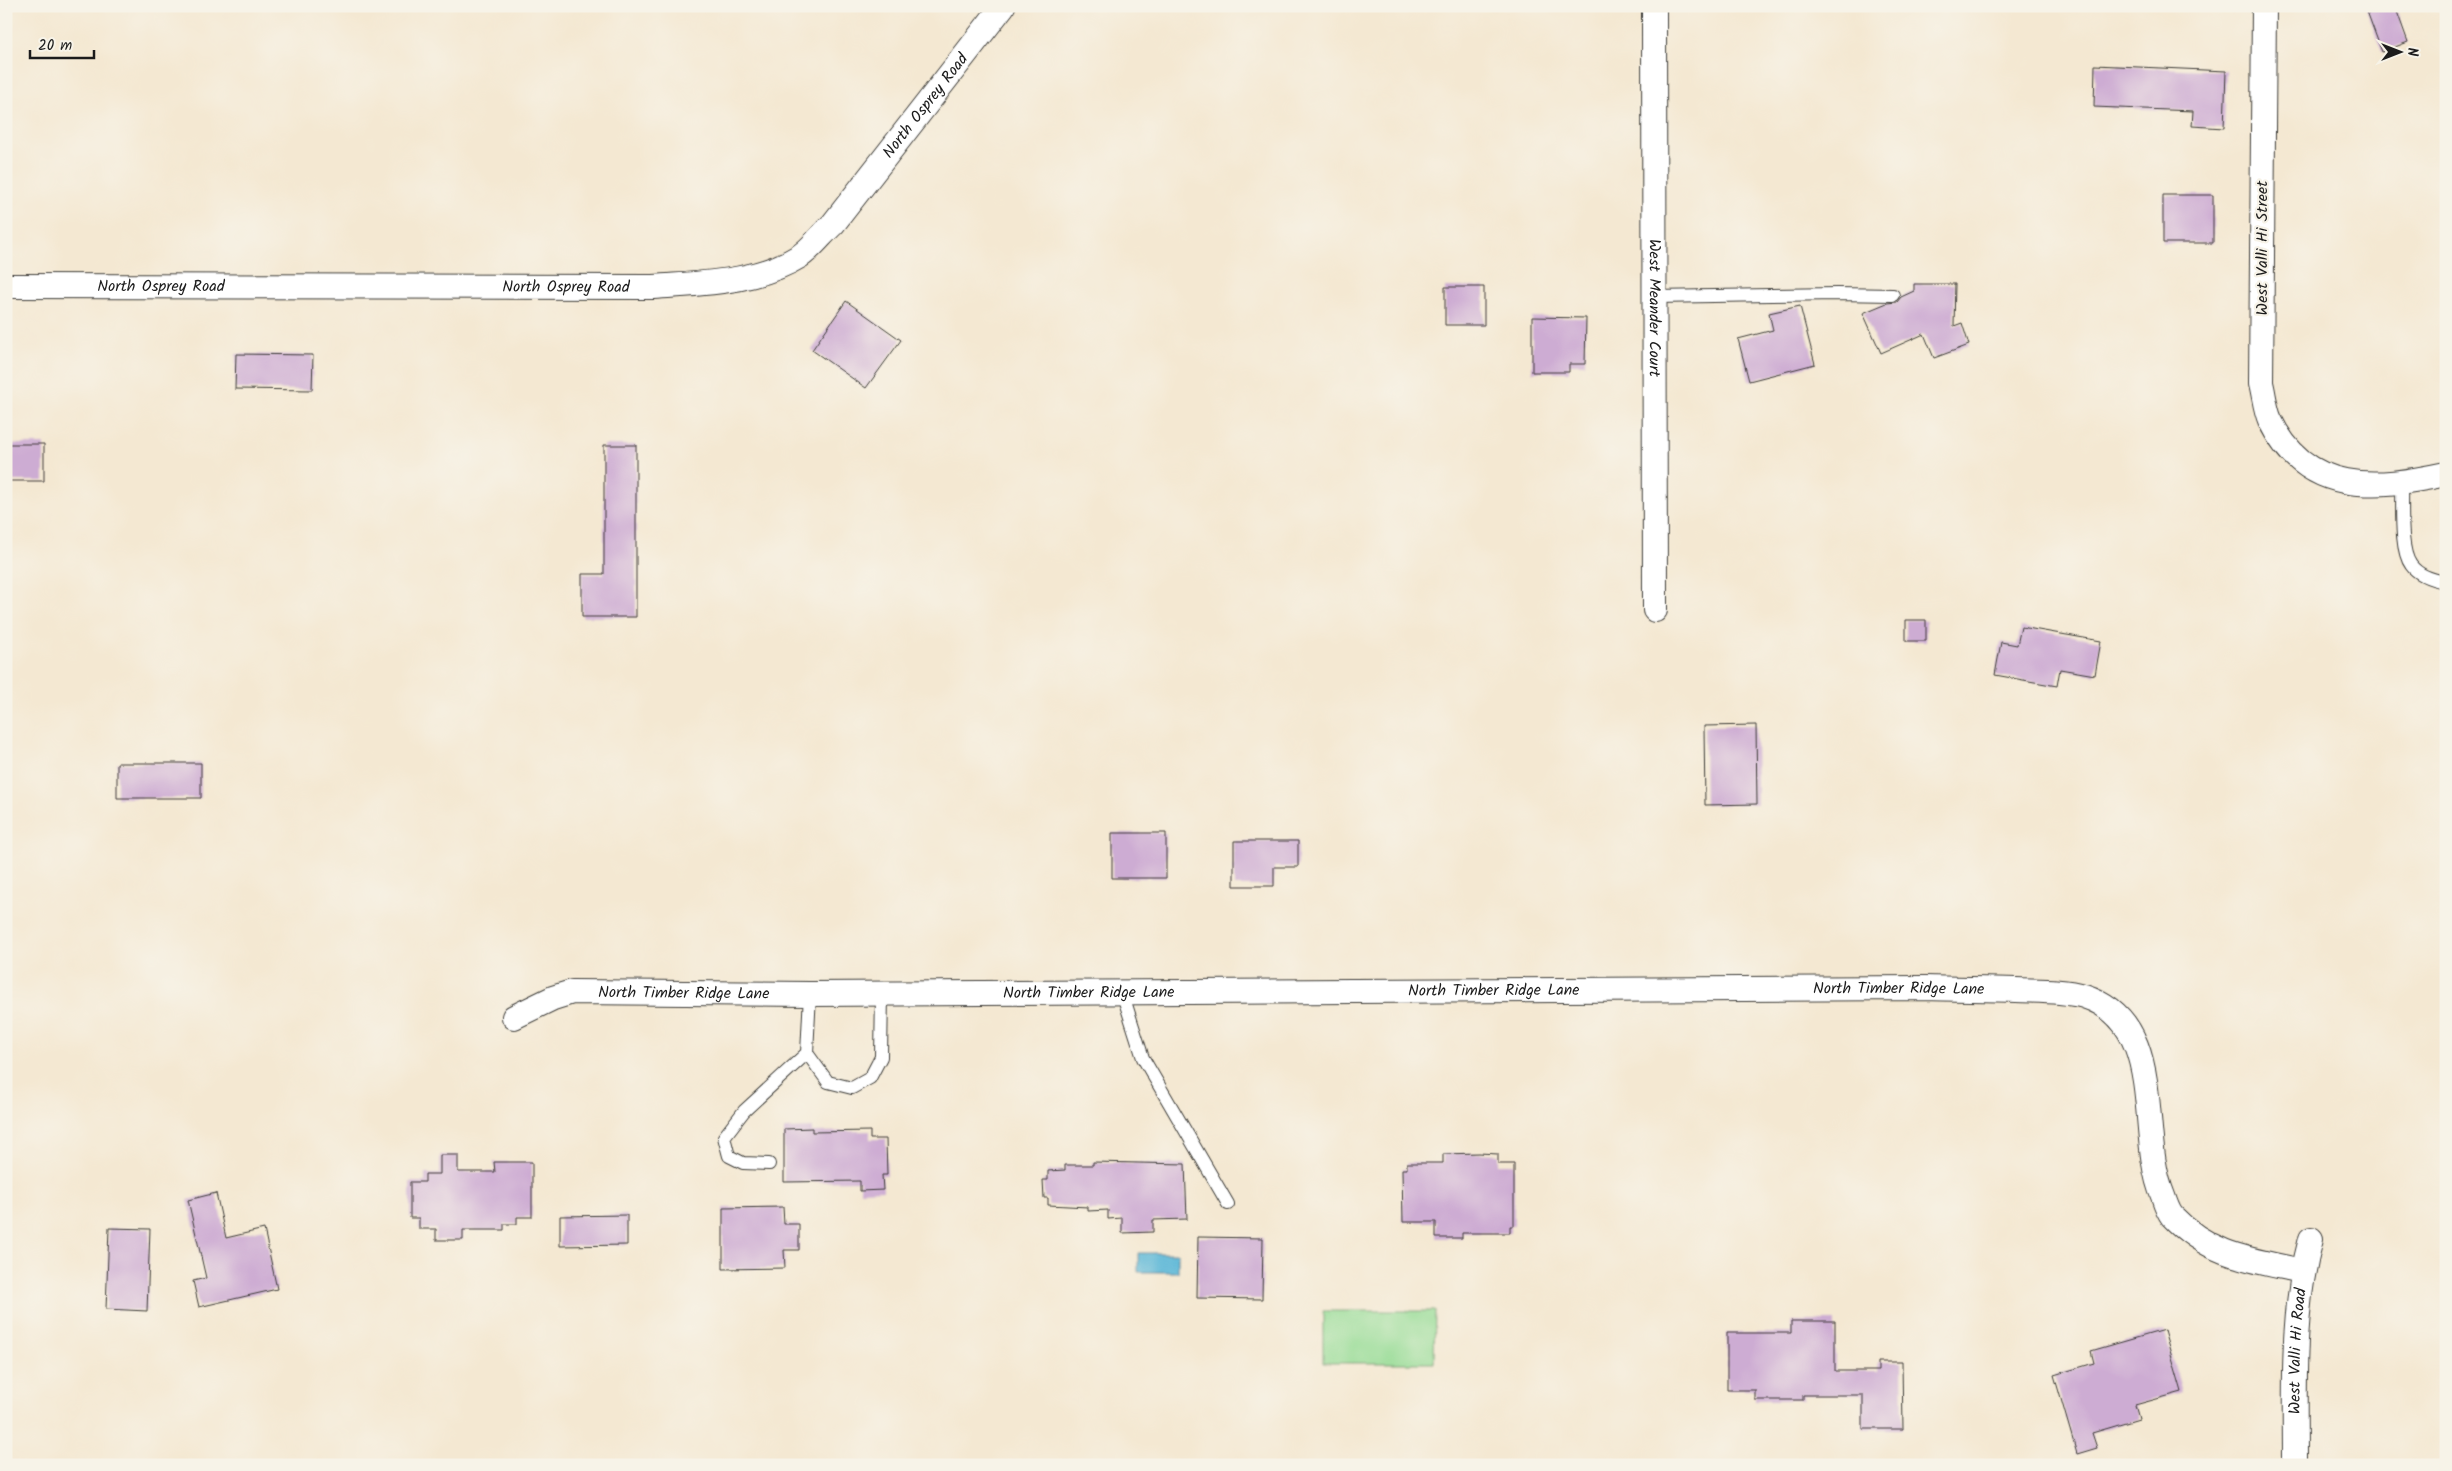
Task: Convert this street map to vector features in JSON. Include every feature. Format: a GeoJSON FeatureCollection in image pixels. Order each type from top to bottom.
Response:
{"type":"FeatureCollection","features":[{"type":"Feature","properties":{"kind":"street","name":"North Osprey Road"},"geometry":{"type":"LineString","coordinates":[[6,286],[654,287],[724,282],[755,275],[800,256],[833,224],[1002,6]]}},
{"type":"Feature","properties":{"kind":"street","name":"West Meander Court"},"geometry":{"type":"LineString","coordinates":[[1654,6],[1655,610]]}},
{"type":"Feature","properties":{"kind":"street","name":"West Valli Hi Street"},"geometry":{"type":"LineString","coordinates":[[2264,6],[2261,382],[2270,418],[2289,450],[2316,470],[2344,482],[2377,485],[2402,483],[2446,474]]}},
{"type":"Feature","properties":{"kind":"street","name":"North Timber Ridge Lane"},"geometry":{"type":"LineString","coordinates":[[514,1017],[553,998],[572,992],[810,994],[1925,988],[2058,991],[2085,997],[2108,1008],[2127,1026],[2140,1055],[2147,1087],[2151,1147],[2157,1181],[2171,1215],[2200,1239],[2228,1254],[2302,1271]]}},
{"type":"Feature","properties":{"kind":"street","name":"West Valli Hi Road"},"geometry":{"type":"LineString","coordinates":[[2295,1465],[2296,1343],[2302,1271],[2311,1239]]}},
{"type":"Feature","properties":{"kind":"lane"},"geometry":{"type":"LineString","coordinates":[[1655,297],[1893,295]]}},
{"type":"Feature","properties":{"kind":"lane"},"geometry":{"type":"LineString","coordinates":[[2402,483],[2405,552],[2410,564],[2422,574],[2446,582]]}},
{"type":"Feature","properties":{"kind":"lane"},"geometry":{"type":"LineString","coordinates":[[1122,992],[1143,1058],[1228,1204]]}},
{"type":"Feature","properties":{"kind":"lane"},"geometry":{"type":"LineString","coordinates":[[810,994],[807,1053],[828,1082],[852,1088],[870,1078],[881,1057],[882,993]]}},
{"type":"Feature","properties":{"kind":"lane"},"geometry":{"type":"LineString","coordinates":[[769,1164],[743,1163],[729,1156],[724,1137],[744,1111],[807,1053]]}},
{"type":"Feature","properties":{"kind":"green space"},"geometry":{"type":"Polygon","coordinates":[[[1323,1311],[1435,1311],[1434,1363],[1323,1363],[1323,1311]]]}},
{"type":"Feature","properties":{"kind":"water"},"geometry":{"type":"Polygon","coordinates":[[[1138,1253],[1178,1253],[1178,1272],[1138,1272],[1138,1253]]]}},
{"type":"Feature","properties":{"kind":"building"},"geometry":{"type":"Polygon","coordinates":[[[2365,6],[2395,6],[2408,42],[2382,52],[2365,6]]]}},
{"type":"Feature","properties":{"kind":"building"},"geometry":{"type":"Polygon","coordinates":[[[2095,65],[2226,71],[2224,128],[2192,126],[2193,111],[2094,107],[2095,65]]]}},
{"type":"Feature","properties":{"kind":"building"},"geometry":{"type":"Polygon","coordinates":[[[2163,195],[2213,195],[2213,243],[2163,243],[2163,195]]]}},
{"type":"Feature","properties":{"kind":"building"},"geometry":{"type":"Polygon","coordinates":[[[1914,284],[1955,284],[1954,326],[1962,323],[1969,345],[1934,358],[1924,334],[1881,353],[1863,313],[1887,303],[1897,302],[1901,297],[1914,291],[1914,284]]]}},
{"type":"Feature","properties":{"kind":"building"},"geometry":{"type":"Polygon","coordinates":[[[1445,287],[1484,287],[1484,325],[1445,325],[1445,287]]]}},
{"type":"Feature","properties":{"kind":"building"},"geometry":{"type":"Polygon","coordinates":[[[846,301],[901,340],[866,388],[812,350],[846,301]]]}},
{"type":"Feature","properties":{"kind":"building"},"geometry":{"type":"Polygon","coordinates":[[[1800,306],[1815,364],[1749,381],[1738,339],[1773,330],[1769,313],[1800,306]]]}},
{"type":"Feature","properties":{"kind":"building"},"geometry":{"type":"Polygon","coordinates":[[[1532,317],[1586,318],[1585,364],[1569,364],[1569,372],[1532,372],[1532,317]]]}},
{"type":"Feature","properties":{"kind":"building"},"geometry":{"type":"Polygon","coordinates":[[[236,354],[313,355],[312,390],[235,389],[236,354]]]}},
{"type":"Feature","properties":{"kind":"building"},"geometry":{"type":"Polygon","coordinates":[[[6,444],[44,444],[44,481],[6,481],[6,444]]]}},
{"type":"Feature","properties":{"kind":"building"},"geometry":{"type":"Polygon","coordinates":[[[604,445],[636,445],[636,617],[582,617],[582,574],[604,574],[604,445]]]}},
{"type":"Feature","properties":{"kind":"building"},"geometry":{"type":"Polygon","coordinates":[[[1906,620],[1926,620],[1926,641],[1906,641],[1906,620]]]}},
{"type":"Feature","properties":{"kind":"building"},"geometry":{"type":"Polygon","coordinates":[[[2021,627],[2101,641],[2095,675],[2060,669],[2057,686],[1995,675],[2001,642],[2017,645],[2021,627]]]}},
{"type":"Feature","properties":{"kind":"building"},"geometry":{"type":"Polygon","coordinates":[[[1756,725],[1757,804],[1705,805],[1704,726],[1756,725]]]}},
{"type":"Feature","properties":{"kind":"building"},"geometry":{"type":"Polygon","coordinates":[[[117,763],[201,763],[201,798],[117,798],[117,763]]]}},
{"type":"Feature","properties":{"kind":"building"},"geometry":{"type":"Polygon","coordinates":[[[1112,833],[1166,833],[1166,878],[1112,878],[1112,833]]]}},
{"type":"Feature","properties":{"kind":"building"},"geometry":{"type":"Polygon","coordinates":[[[1234,841],[1298,841],[1298,867],[1274,867],[1274,886],[1234,886],[1234,841]]]}},
{"type":"Feature","properties":{"kind":"building"},"geometry":{"type":"Polygon","coordinates":[[[812,1128],[812,1132],[870,1131],[870,1139],[886,1139],[887,1175],[882,1175],[883,1190],[860,1191],[860,1181],[784,1182],[784,1129],[812,1128]]]}},
{"type":"Feature","properties":{"kind":"building"},"geometry":{"type":"Polygon","coordinates":[[[1443,1154],[1498,1154],[1498,1164],[1514,1164],[1514,1226],[1510,1226],[1510,1233],[1462,1233],[1462,1238],[1436,1238],[1436,1222],[1403,1222],[1402,1169],[1407,1169],[1407,1163],[1443,1163],[1443,1154]]]}},
{"type":"Feature","properties":{"kind":"building"},"geometry":{"type":"Polygon","coordinates":[[[440,1155],[458,1155],[458,1172],[495,1172],[494,1162],[532,1162],[532,1217],[517,1217],[517,1224],[504,1224],[504,1230],[463,1230],[463,1240],[436,1240],[436,1229],[419,1229],[419,1218],[410,1218],[410,1182],[425,1182],[425,1174],[440,1174],[440,1155]]]}},
{"type":"Feature","properties":{"kind":"building"},"geometry":{"type":"Polygon","coordinates":[[[1093,1162],[1185,1164],[1187,1219],[1153,1220],[1153,1232],[1122,1233],[1122,1218],[1108,1219],[1108,1210],[1088,1211],[1088,1207],[1048,1205],[1048,1198],[1044,1198],[1043,1180],[1048,1180],[1048,1171],[1065,1170],[1065,1165],[1093,1165],[1093,1162]]]}},
{"type":"Feature","properties":{"kind":"building"},"geometry":{"type":"Polygon","coordinates":[[[216,1193],[226,1238],[264,1229],[277,1289],[199,1307],[193,1281],[206,1278],[188,1200],[216,1193]]]}},
{"type":"Feature","properties":{"kind":"building"},"geometry":{"type":"Polygon","coordinates":[[[783,1207],[784,1224],[799,1224],[799,1250],[784,1250],[785,1268],[723,1269],[723,1208],[783,1207]]]}},
{"type":"Feature","properties":{"kind":"building"},"geometry":{"type":"Polygon","coordinates":[[[627,1215],[627,1245],[560,1246],[560,1216],[627,1215]]]}},
{"type":"Feature","properties":{"kind":"building"},"geometry":{"type":"Polygon","coordinates":[[[109,1228],[150,1229],[147,1311],[106,1309],[109,1228]]]}},
{"type":"Feature","properties":{"kind":"building"},"geometry":{"type":"Polygon","coordinates":[[[1198,1237],[1263,1238],[1262,1299],[1197,1298],[1198,1237]]]}},
{"type":"Feature","properties":{"kind":"building"},"geometry":{"type":"Polygon","coordinates":[[[1791,1321],[1835,1321],[1835,1371],[1878,1371],[1878,1362],[1902,1362],[1903,1429],[1863,1429],[1863,1395],[1803,1395],[1803,1400],[1755,1400],[1755,1390],[1727,1390],[1727,1333],[1791,1333],[1791,1321]]]}},
{"type":"Feature","properties":{"kind":"building"},"geometry":{"type":"Polygon","coordinates":[[[2164,1330],[2182,1392],[2135,1405],[2139,1419],[2092,1433],[2097,1448],[2077,1454],[2054,1375],[2094,1363],[2091,1351],[2164,1330]]]}}]}
